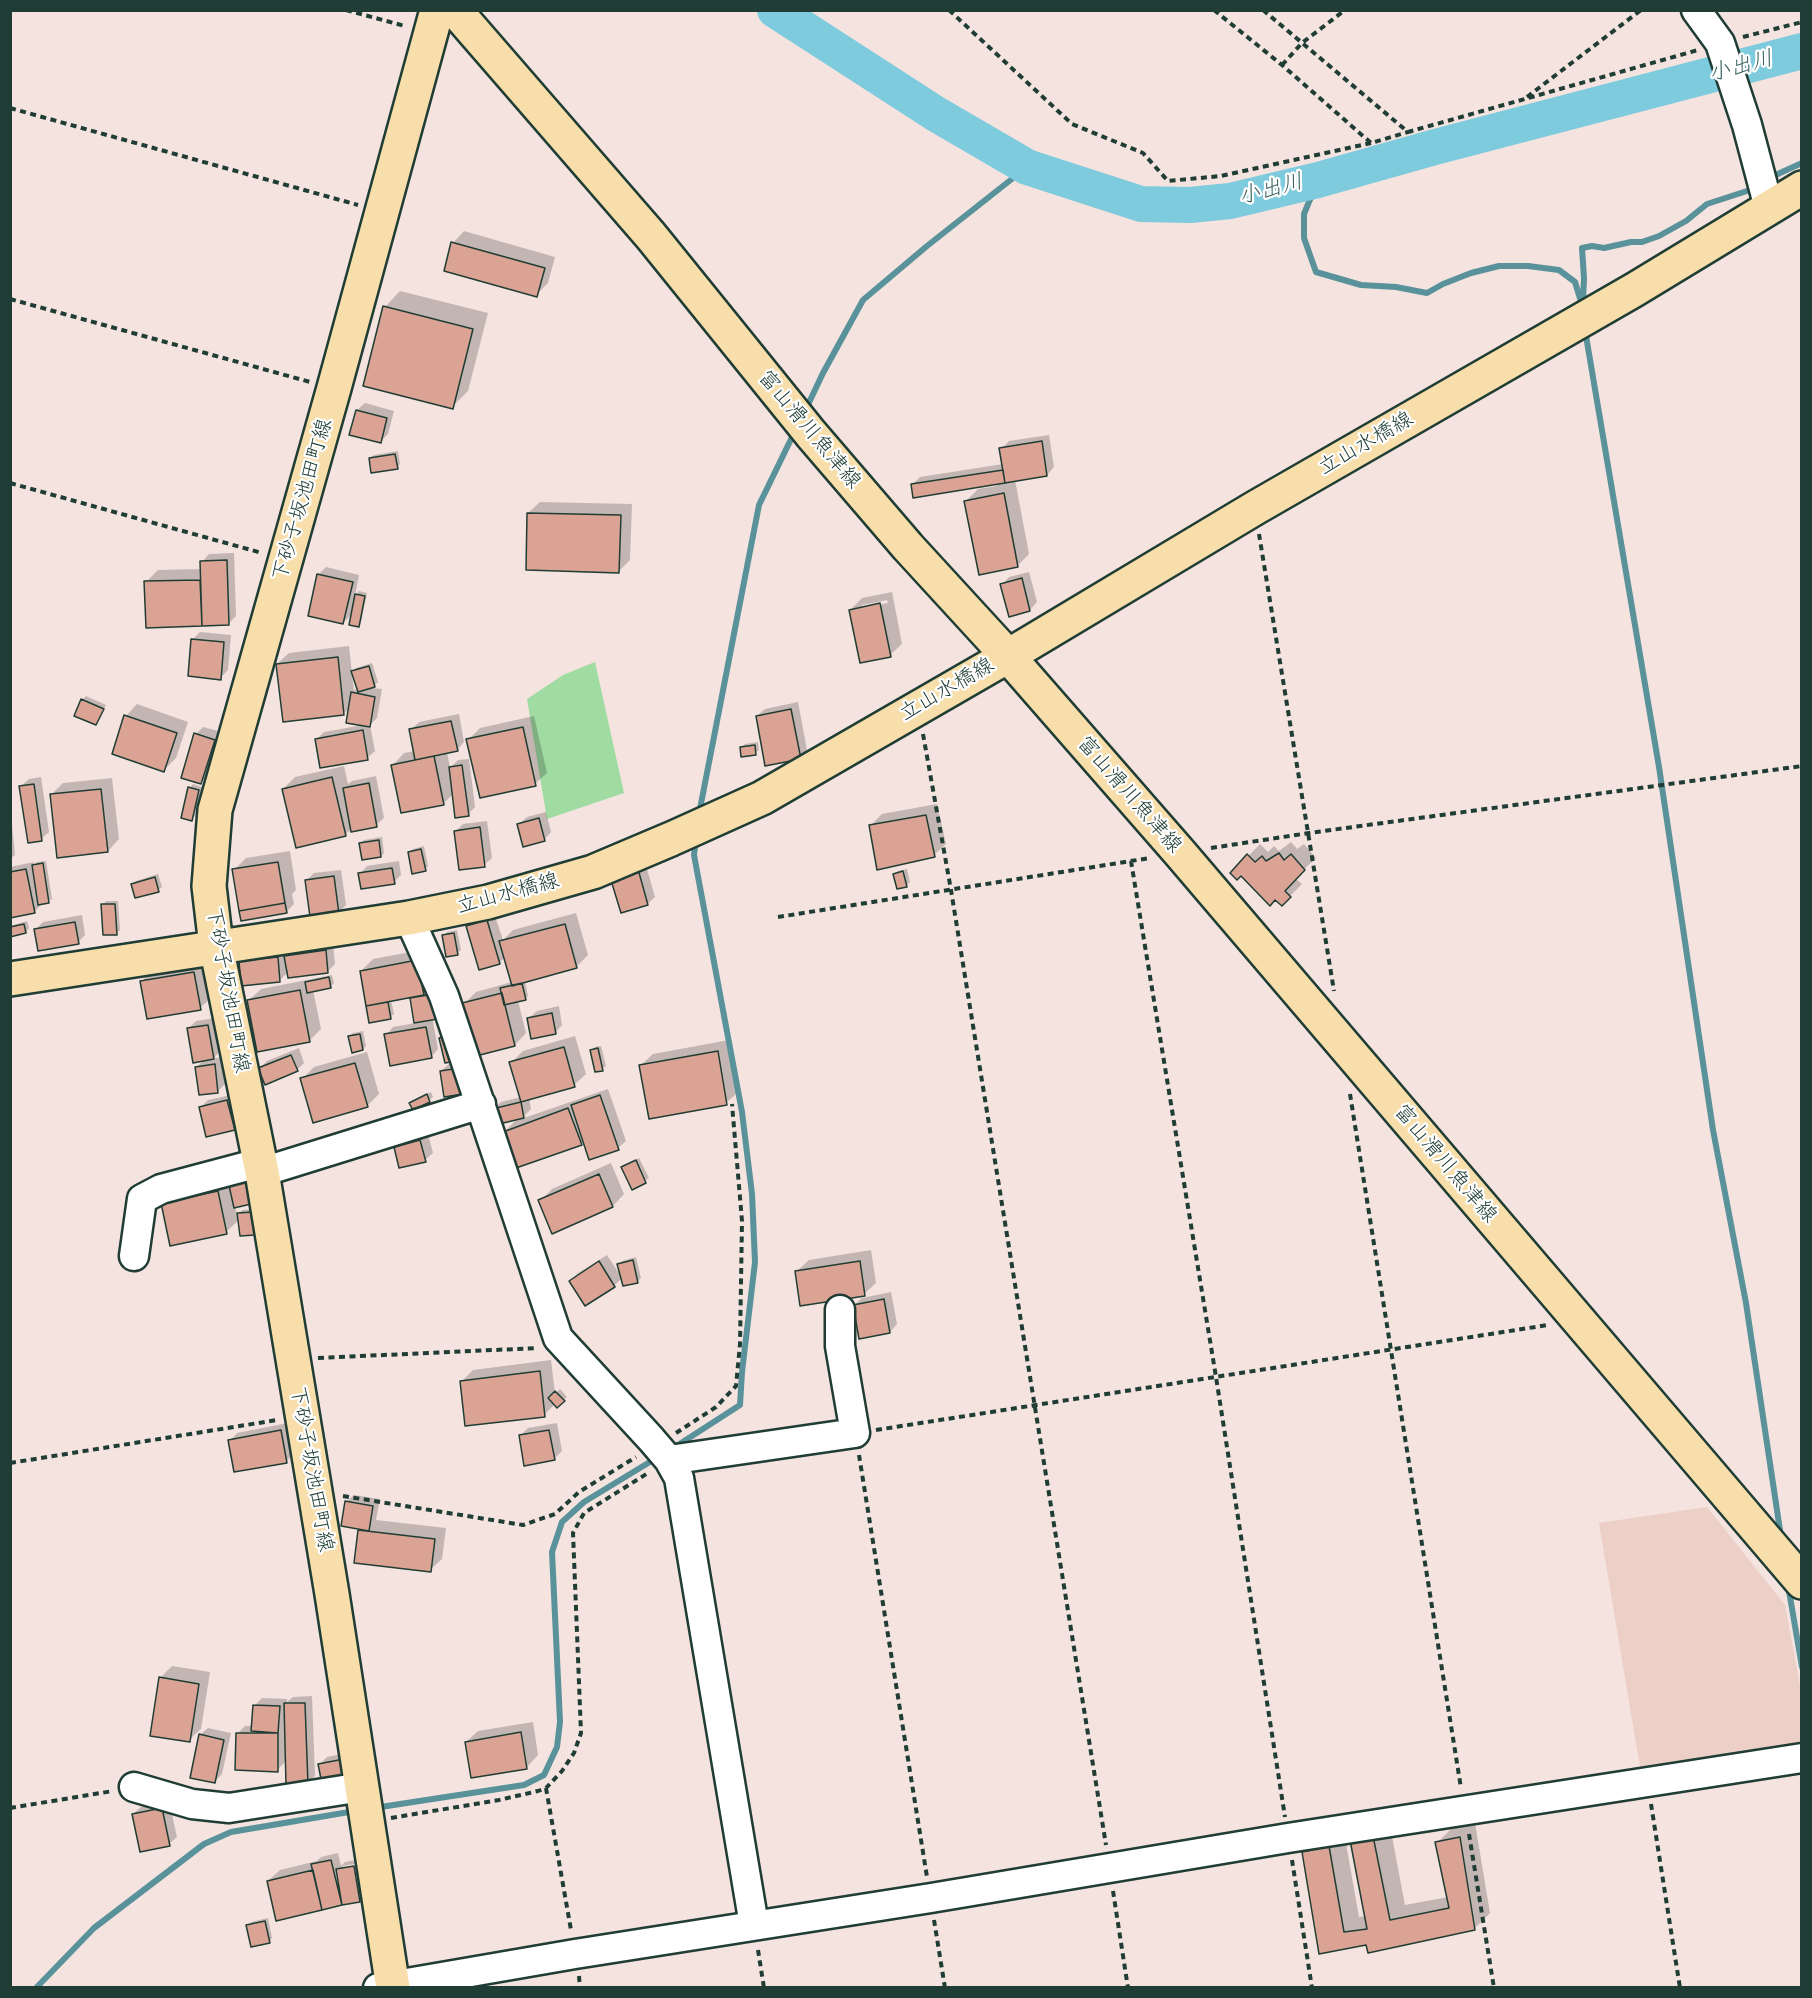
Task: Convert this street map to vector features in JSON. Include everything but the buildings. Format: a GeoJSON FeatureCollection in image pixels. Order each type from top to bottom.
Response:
{"type":"FeatureCollection","features":[{"type":"Feature","properties":{"kind":"main road","name":"富山滑川魚津線"},"geometry":{"type":"LineString","coordinates":[[455,10],[651,236],[811,434],[908,547],[1008,656],[1180,853],[1802,1582]]}},
{"type":"Feature","properties":{"kind":"main road","name":"下砂子坂池田町線"},"geometry":{"type":"LineString","coordinates":[[388,1987],[362,1787],[332,1594],[260,1168],[216,946],[209,886],[216,810],[434,22]]}},
{"type":"Feature","properties":{"kind":"main road","name":"立山水橋線"},"geometry":{"type":"LineString","coordinates":[[10,979],[409,918],[488,902],[593,872],[712,821],[762,798],[1008,656],[1255,508],[1634,290],[1802,188]]}},
{"type":"Feature","properties":{"kind":"street"},"geometry":{"type":"LineString","coordinates":[[1696,10],[1720,43],[1748,125],[1769,208]]}},
{"type":"Feature","properties":{"kind":"street"},"geometry":{"type":"LineString","coordinates":[[409,918],[444,996],[558,1338],[669,1460],[679,1478],[754,1925]]}},
{"type":"Feature","properties":{"kind":"street"},"geometry":{"type":"LineString","coordinates":[[135,1256],[142,1199],[160,1189],[260,1168],[481,1104]]}},
{"type":"Feature","properties":{"kind":"street"},"geometry":{"type":"LineString","coordinates":[[669,1460],[855,1433],[840,1346],[840,1310]]}},
{"type":"Feature","properties":{"kind":"street"},"geometry":{"type":"LineString","coordinates":[[388,1987],[575,1954],[931,1898],[1288,1838],[1802,1758]]}},
{"type":"Feature","properties":{"kind":"street"},"geometry":{"type":"LineString","coordinates":[[134,1787],[192,1804],[229,1808],[362,1787]]}},
{"type":"Feature","properties":{"kind":"path"},"geometry":{"type":"LineString","coordinates":[[346,10],[434,22]]}},
{"type":"Feature","properties":{"kind":"path"},"geometry":{"type":"LineString","coordinates":[[949,10],[1072,124],[1143,153],[1168,181],[1221,176],[1371,142],[1802,22]]}},
{"type":"Feature","properties":{"kind":"path"},"geometry":{"type":"LineString","coordinates":[[1214,10],[1371,142]]}},
{"type":"Feature","properties":{"kind":"path"},"geometry":{"type":"LineString","coordinates":[[1263,10],[1408,132]]}},
{"type":"Feature","properties":{"kind":"path"},"geometry":{"type":"LineString","coordinates":[[1282,65],[1302,43],[1346,10]]}},
{"type":"Feature","properties":{"kind":"path"},"geometry":{"type":"LineString","coordinates":[[1523,99],[1641,10]]}},
{"type":"Feature","properties":{"kind":"path"},"geometry":{"type":"LineString","coordinates":[[10,108],[381,211]]}},
{"type":"Feature","properties":{"kind":"path"},"geometry":{"type":"LineString","coordinates":[[10,299],[334,388]]}},
{"type":"Feature","properties":{"kind":"path"},"geometry":{"type":"LineString","coordinates":[[10,483],[286,560]]}},
{"type":"Feature","properties":{"kind":"path"},"geometry":{"type":"LineString","coordinates":[[1255,508],[1335,996]]}},
{"type":"Feature","properties":{"kind":"path"},"geometry":{"type":"LineString","coordinates":[[918,706],[951,890],[1128,1988]]}},
{"type":"Feature","properties":{"kind":"path"},"geometry":{"type":"LineString","coordinates":[[778,917],[1309,833],[1802,766]]}},
{"type":"Feature","properties":{"kind":"path"},"geometry":{"type":"LineString","coordinates":[[1131,861],[1216,1377],[1312,1988]]}},
{"type":"Feature","properties":{"kind":"path"},"geometry":{"type":"LineString","coordinates":[[1350,1089],[1494,1988]]}},
{"type":"Feature","properties":{"kind":"path"},"geometry":{"type":"LineString","coordinates":[[945,1988],[855,1433],[1578,1320]]}},
{"type":"Feature","properties":{"kind":"path"},"geometry":{"type":"LineString","coordinates":[[292,1359],[542,1348],[558,1338]]}},
{"type":"Feature","properties":{"kind":"path"},"geometry":{"type":"LineString","coordinates":[[10,1463],[302,1416]]}},
{"type":"Feature","properties":{"kind":"path"},"geometry":{"type":"LineString","coordinates":[[366,1822],[499,1800],[546,1788],[562,1771],[574,1753],[581,1733],[573,1533],[584,1513],[669,1460]]}},
{"type":"Feature","properties":{"kind":"path"},"geometry":{"type":"LineString","coordinates":[[1647,1783],[1680,1988]]}},
{"type":"Feature","properties":{"kind":"path"},"geometry":{"type":"LineString","coordinates":[[10,1808],[134,1787]]}},
{"type":"Feature","properties":{"kind":"path"},"geometry":{"type":"LineString","coordinates":[[546,1788],[580,1988]]}},
{"type":"Feature","properties":{"kind":"path"},"geometry":{"type":"LineString","coordinates":[[754,1925],[764,1988]]}},
{"type":"Feature","properties":{"kind":"shaded area"},"geometry":{"type":"Polygon","coordinates":[[[1707,1507],[1785,1605],[1801,1691],[1801,1745],[1641,1773],[1599,1523],[1707,1507]]]}},
{"type":"Feature","properties":{"kind":"green space"},"geometry":{"type":"Polygon","coordinates":[[[595,662],[624,793],[547,819],[527,699],[563,675],[595,662]]]}},
{"type":"Feature","properties":{"kind":"waterway","name":"小出川"},"geometry":{"type":"LineString","coordinates":[[775,10],[936,114],[1027,167],[1141,204],[1190,205],[1230,201],[1318,180],[1802,51]]}},
{"type":"Feature","properties":{"kind":"waterway"},"geometry":{"type":"LineString","coordinates":[[1769,178],[1802,163]]}},
{"type":"Feature","properties":{"kind":"waterway"},"geometry":{"type":"LineString","coordinates":[[805,411],[863,300],[1027,167]]}},
{"type":"Feature","properties":{"kind":"waterway"},"geometry":{"type":"LineString","coordinates":[[1318,180],[1304,214],[1304,238],[1316,272],[1361,285],[1396,287],[1427,293],[1471,273],[1499,266],[1528,266],[1559,270],[1575,282],[1583,308]]}},
{"type":"Feature","properties":{"kind":"waterway"},"geometry":{"type":"LineString","coordinates":[[1583,301],[1582,248],[1592,246],[1604,248],[1642,242],[1659,236],[1686,221],[1707,204],[1755,187]]}},
{"type":"Feature","properties":{"kind":"waterway"},"geometry":{"type":"LineString","coordinates":[[1585,330],[1659,767],[1713,1130],[1746,1303],[1781,1537]]}},
{"type":"Feature","properties":{"kind":"waterway"},"geometry":{"type":"LineString","coordinates":[[699,814],[759,505],[795,431]]}},
{"type":"Feature","properties":{"kind":"waterway"},"geometry":{"type":"LineString","coordinates":[[675,1447],[740,1405],[755,1262],[752,1194],[742,1112],[694,855],[696,839]]}},
{"type":"Feature","properties":{"kind":"waterway"},"geometry":{"type":"LineString","coordinates":[[374,1808],[524,1785],[544,1775],[557,1747],[560,1722],[552,1552],[562,1522],[584,1502],[658,1457]]}},
{"type":"Feature","properties":{"kind":"waterway"},"geometry":{"type":"LineString","coordinates":[[1788,1585],[1802,1667]]}},
{"type":"Feature","properties":{"kind":"waterway"},"geometry":{"type":"LineString","coordinates":[[36,1988],[94,1928],[204,1844],[231,1832],[355,1811]]}}]}
